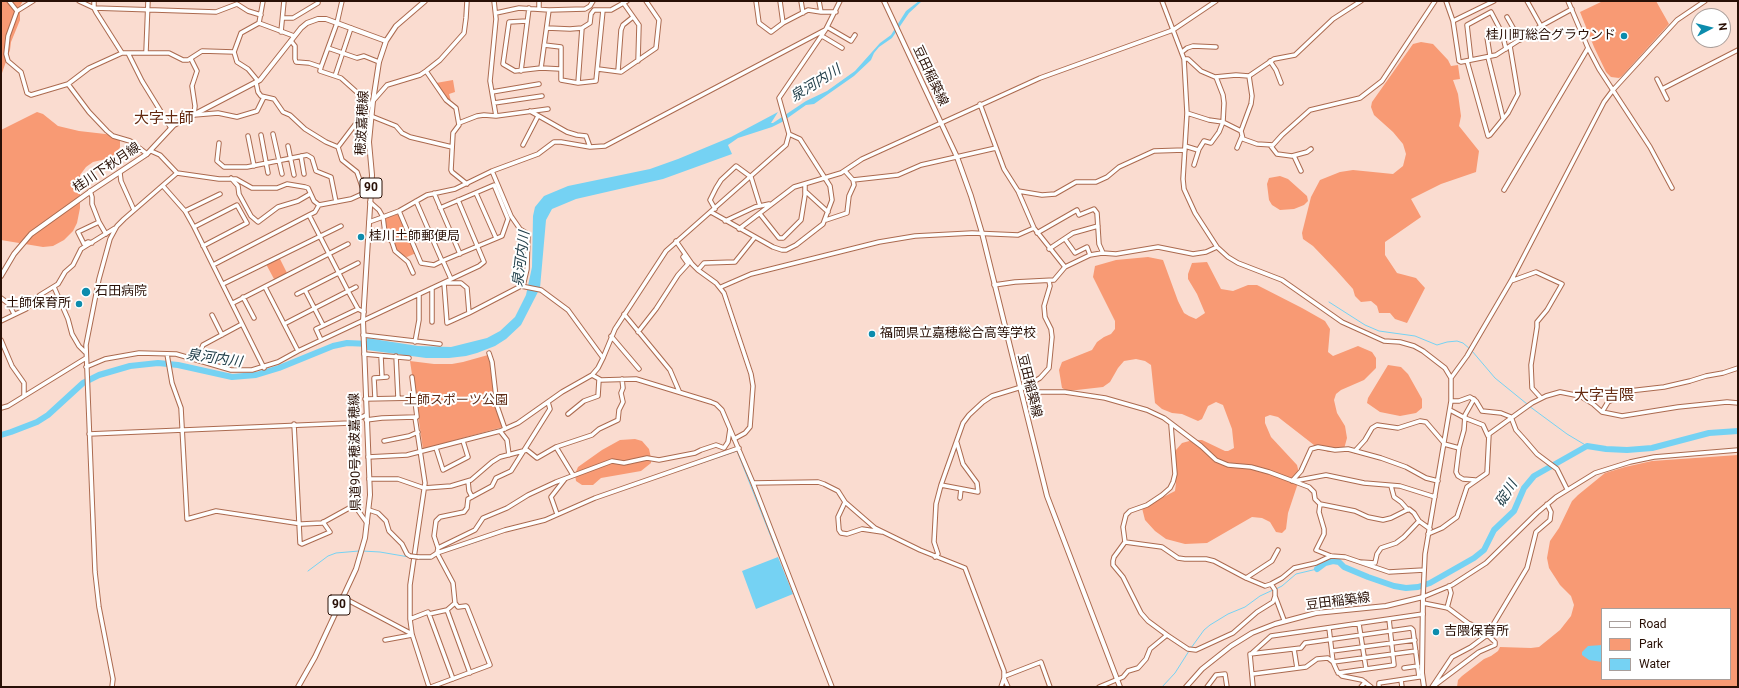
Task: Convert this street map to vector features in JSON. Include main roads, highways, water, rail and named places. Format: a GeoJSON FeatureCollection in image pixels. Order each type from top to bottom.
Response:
{"type":"FeatureCollection","features":[{"type":"Feature","properties":{"kind":"main road"},"geometry":{"type":"LineString","coordinates":[[386,41],[399,22],[425,1]]}},
{"type":"Feature","properties":{"kind":"main road","name":"豆田稲築線"},"geometry":{"type":"LineString","coordinates":[[884,1],[941,122],[971,196],[982,233],[1047,496],[1120,687]]}},
{"type":"Feature","properties":{"kind":"main road","name":"桂川下秋月線"},"geometry":{"type":"LineString","coordinates":[[1,276],[14,254],[31,234],[149,152],[171,128],[257,82],[265,75],[304,25],[312,21],[322,19],[386,41]]}},
{"type":"Feature","properties":{"kind":"main road","name":"穂波嘉穂線"},"geometry":{"type":"LineString","coordinates":[[364,352],[363,321],[372,175],[369,142],[371,102],[379,62],[386,41]]}},
{"type":"Feature","properties":{"kind":"main road","name":"県道90号穂波嘉穂線"},"geometry":{"type":"LineString","coordinates":[[298,687],[315,657],[356,568],[361,552],[369,510],[364,352]]}},
{"type":"Feature","properties":{"kind":"main road","name":"豆田稲築線"},"geometry":{"type":"LineString","coordinates":[[1186,687],[1208,664],[1231,646],[1252,633],[1284,620],[1316,613],[1386,606],[1423,597],[1421,677],[1424,687]]}},
{"type":"Feature","properties":{"kind":"water"},"geometry":{"type":"Polygon","coordinates":[[[919,1],[922,1],[909,13],[892,38],[879,47],[871,60],[854,76],[814,104],[806,105],[782,122],[772,127],[738,138],[728,145],[732,154],[663,179],[576,199],[552,209],[546,220],[540,288],[521,325],[506,339],[495,346],[466,356],[449,358],[426,358],[367,350],[367,338],[418,346],[451,347],[487,338],[500,331],[515,317],[526,295],[532,267],[533,216],[535,207],[544,196],[568,186],[650,169],[678,159],[731,137],[778,112],[771,123],[773,123],[806,101],[827,91],[855,71],[880,43],[891,35],[906,11],[919,1]]]}},
{"type":"Feature","properties":{"kind":"water"},"geometry":{"type":"Polygon","coordinates":[[[778,557],[793,594],[756,609],[742,571],[778,557]]]}},
{"type":"Feature","properties":{"kind":"water"},"geometry":{"type":"Polygon","coordinates":[[[1601,645],[1601,662],[1589,660],[1582,655],[1582,652],[1588,646],[1601,645]]]}},
{"type":"Feature","properties":{"kind":"waterway"},"geometry":{"type":"LineString","coordinates":[[1329,302],[1365,325],[1379,331],[1415,336],[1437,345],[1457,341],[1463,343],[1470,349]]}},
{"type":"Feature","properties":{"kind":"waterway","name":"泉河内川"},"geometry":{"type":"LineString","coordinates":[[1,435],[37,422],[48,415],[83,383],[99,375],[130,366],[158,363],[178,365],[232,377],[256,375],[279,368],[333,346],[347,343],[370,344]]}},
{"type":"Feature","properties":{"kind":"waterway"},"geometry":{"type":"LineString","coordinates":[[1472,351],[1495,378],[1527,404]]}},
{"type":"Feature","properties":{"kind":"waterway"},"geometry":{"type":"LineString","coordinates":[[1529,406],[1567,434],[1587,446]]}},
{"type":"Feature","properties":{"kind":"waterway","name":"碇川"},"geometry":{"type":"LineString","coordinates":[[1317,569],[1325,563],[1333,561],[1339,562],[1344,567],[1394,586],[1406,588],[1418,587],[1430,583],[1474,558],[1484,550],[1494,530],[1514,511],[1524,488],[1534,476],[1587,446],[1627,450],[1652,448],[1709,433],[1738,431]]}},
{"type":"Feature","properties":{"kind":"waterway"},"geometry":{"type":"LineString","coordinates":[[678,471],[737,451],[777,552]]}},
{"type":"Feature","properties":{"kind":"waterway"},"geometry":{"type":"LineString","coordinates":[[439,554],[482,540]]}},
{"type":"Feature","properties":{"kind":"waterway"},"geometry":{"type":"LineString","coordinates":[[308,571],[328,556],[336,553],[359,551]]}},
{"type":"Feature","properties":{"kind":"waterway"},"geometry":{"type":"LineString","coordinates":[[362,551],[380,552],[409,557]]}},
{"type":"Feature","properties":{"kind":"waterway"},"geometry":{"type":"LineString","coordinates":[[420,559],[430,559]]}},
{"type":"Feature","properties":{"kind":"waterway"},"geometry":{"type":"LineString","coordinates":[[1276,589],[1296,574],[1317,569]]}},
{"type":"Feature","properties":{"kind":"waterway"},"geometry":{"type":"LineString","coordinates":[[1191,648],[1204,630],[1210,625],[1228,614],[1245,607],[1260,596],[1273,590]]}},
{"type":"Feature","properties":{"kind":"waterway"},"geometry":{"type":"LineString","coordinates":[[1162,687],[1175,673],[1189,651]]}},
{"type":"Feature","properties":{"kind":"place","name":"桂川町総合グラウンド"},"geometry":{"type":"Point","coordinates":[1624,36]}},
{"type":"Feature","properties":{"kind":"place","name":"桂川土師郵便局"},"geometry":{"type":"Point","coordinates":[361,237]}},
{"type":"Feature","properties":{"kind":"place","name":"石田病院"},"geometry":{"type":"Point","coordinates":[86,292]}},
{"type":"Feature","properties":{"kind":"place","name":"土師保育所"},"geometry":{"type":"Point","coordinates":[79,304]}},
{"type":"Feature","properties":{"kind":"place","name":"福岡県立嘉穂総合高等学校"},"geometry":{"type":"Point","coordinates":[872,334]}},
{"type":"Feature","properties":{"kind":"place","name":"吉隈保育所"},"geometry":{"type":"Point","coordinates":[1436,632]}},
{"type":"Feature","properties":{"kind":"district","name":"大字土師"},"geometry":{"type":"Point","coordinates":[164,119]}},
{"type":"Feature","properties":{"kind":"district","name":"大字吉隈"},"geometry":{"type":"Point","coordinates":[1604,396]}},
{"type":"Feature","properties":{"kind":"park label","name":"土師スポーツ公園"},"geometry":{"type":"Point","coordinates":[456,401]}}]}
